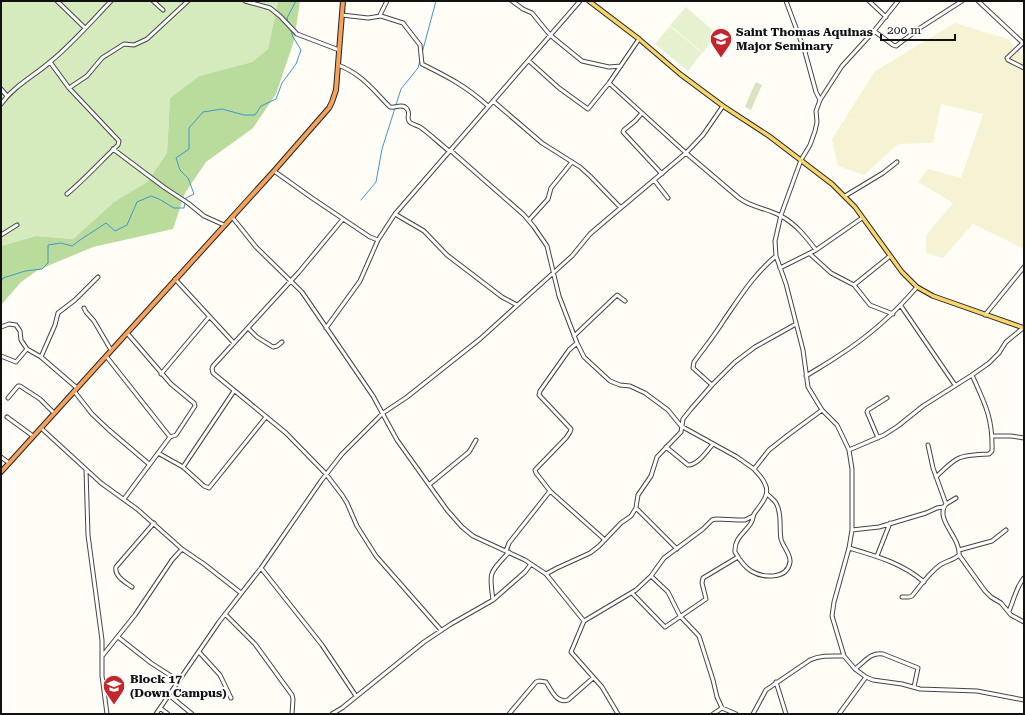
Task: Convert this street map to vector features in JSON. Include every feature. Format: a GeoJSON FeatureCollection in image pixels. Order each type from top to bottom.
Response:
{"type":"FeatureCollection","features":[{"type":"Feature","properties":{"kind":"highway"},"geometry":{"type":"LineString","coordinates":[[1,472],[329,108],[336,90],[343,1]]}},
{"type":"Feature","properties":{"kind":"main road"},"geometry":{"type":"LineString","coordinates":[[589,1],[639,39],[680,74],[769,136],[832,184],[845,196],[902,272],[917,287],[933,296],[1024,328]]}},
{"type":"Feature","properties":{"kind":"street"},"geometry":{"type":"LineString","coordinates":[[57,1],[85,28]]}},
{"type":"Feature","properties":{"kind":"street"},"geometry":{"type":"LineString","coordinates":[[1,104],[7,96],[50,62],[111,1]]}},
{"type":"Feature","properties":{"kind":"street"},"geometry":{"type":"LineString","coordinates":[[153,1],[163,10]]}},
{"type":"Feature","properties":{"kind":"street"},"geometry":{"type":"LineString","coordinates":[[69,88],[88,76],[102,58],[124,44],[134,45],[147,38],[188,1]]}},
{"type":"Feature","properties":{"kind":"street"},"geometry":{"type":"LineString","coordinates":[[245,1],[270,8],[297,34],[339,50]]}},
{"type":"Feature","properties":{"kind":"street"},"geometry":{"type":"LineString","coordinates":[[380,15],[386,1]]}},
{"type":"Feature","properties":{"kind":"street"},"geometry":{"type":"LineString","coordinates":[[512,1],[523,9],[532,13],[550,35],[582,61],[609,67],[621,66]]}},
{"type":"Feature","properties":{"kind":"street"},"geometry":{"type":"LineString","coordinates":[[326,328],[360,281],[378,240],[390,224],[395,214],[580,1]]}},
{"type":"Feature","properties":{"kind":"street"},"geometry":{"type":"LineString","coordinates":[[786,1],[805,52],[816,92],[820,100]]}},
{"type":"Feature","properties":{"kind":"street"},"geometry":{"type":"LineString","coordinates":[[870,1],[886,17]]}},
{"type":"Feature","properties":{"kind":"street"},"geometry":{"type":"LineString","coordinates":[[898,1],[886,17],[834,76],[820,100],[816,111],[817,122],[815,131],[810,145],[801,160],[781,216],[775,241],[776,256],[786,284],[803,350],[808,387],[822,410],[836,425],[850,450],[852,469],[852,530],[832,609],[834,624],[844,656],[855,669],[873,680],[914,688],[938,690],[977,690],[1024,700]]}},
{"type":"Feature","properties":{"kind":"street"},"geometry":{"type":"LineString","coordinates":[[874,31],[896,46],[920,28],[962,1]]}},
{"type":"Feature","properties":{"kind":"street"},"geometry":{"type":"LineString","coordinates":[[978,1],[1024,42],[1008,56],[1007,59],[1024,68]]}},
{"type":"Feature","properties":{"kind":"street"},"geometry":{"type":"LineString","coordinates":[[342,15],[368,18],[380,15],[403,23],[420,45],[422,64],[470,90],[488,106]]}},
{"type":"Feature","properties":{"kind":"street"},"geometry":{"type":"LineString","coordinates":[[529,61],[559,88],[587,109],[609,83],[639,39]]}},
{"type":"Feature","properties":{"kind":"street"},"geometry":{"type":"LineString","coordinates":[[50,62],[69,88],[119,143],[83,180],[67,194]]}},
{"type":"Feature","properties":{"kind":"street"},"geometry":{"type":"LineString","coordinates":[[338,65],[355,72],[373,88],[390,107],[402,106],[407,108],[409,113],[409,122],[423,129],[449,150],[529,220],[547,246],[559,296],[574,336],[584,356],[610,381],[620,385],[630,386],[645,393],[668,410],[681,426],[754,469],[766,484],[767,494],[753,516],[752,522],[742,532],[736,545],[735,552],[750,570],[758,574],[778,576],[784,572],[790,562],[790,558],[781,539],[778,507],[776,502],[767,494]]}},
{"type":"Feature","properties":{"kind":"street"},"geometry":{"type":"LineString","coordinates":[[609,83],[686,153],[748,205],[781,216],[797,227],[816,250]]}},
{"type":"Feature","properties":{"kind":"street"},"geometry":{"type":"LineString","coordinates":[[1,89],[7,96]]}},
{"type":"Feature","properties":{"kind":"street"},"geometry":{"type":"LineString","coordinates":[[493,101],[542,143],[572,162],[590,176],[620,208]]}},
{"type":"Feature","properties":{"kind":"street"},"geometry":{"type":"LineString","coordinates":[[156,714],[225,614],[261,568],[326,474],[342,454],[383,413],[407,397],[460,355],[553,274],[572,256],[590,234],[686,153],[703,135],[724,106]]}},
{"type":"Feature","properties":{"kind":"street"},"geometry":{"type":"LineString","coordinates":[[642,113],[624,130],[624,132],[662,174]]}},
{"type":"Feature","properties":{"kind":"street"},"geometry":{"type":"LineString","coordinates":[[113,149],[204,216],[224,225]]}},
{"type":"Feature","properties":{"kind":"street"},"geometry":{"type":"LineString","coordinates":[[529,220],[548,199],[551,188],[572,162]]}},
{"type":"Feature","properties":{"kind":"street"},"geometry":{"type":"LineString","coordinates":[[845,196],[883,173],[897,162]]}},
{"type":"Feature","properties":{"kind":"street"},"geometry":{"type":"LineString","coordinates":[[274,170],[343,219],[370,237],[378,240]]}},
{"type":"Feature","properties":{"kind":"street"},"geometry":{"type":"LineString","coordinates":[[654,180],[668,198]]}},
{"type":"Feature","properties":{"kind":"street"},"geometry":{"type":"LineString","coordinates":[[395,214],[424,231],[447,255],[492,290],[517,305]]}},
{"type":"Feature","properties":{"kind":"street"},"geometry":{"type":"LineString","coordinates":[[232,217],[256,247],[302,292],[383,413],[397,440],[430,484],[447,510],[462,527],[473,536],[531,564],[546,574],[584,621]]}},
{"type":"Feature","properties":{"kind":"street"},"geometry":{"type":"LineString","coordinates":[[780,268],[810,254],[862,218]]}},
{"type":"Feature","properties":{"kind":"street"},"geometry":{"type":"LineString","coordinates":[[343,219],[290,281],[213,366],[212,369],[214,373],[234,391],[302,448],[326,474],[347,502],[357,526],[376,556],[441,630]]}},
{"type":"Feature","properties":{"kind":"street"},"geometry":{"type":"LineString","coordinates":[[1,235],[17,226]]}},
{"type":"Feature","properties":{"kind":"street"},"geometry":{"type":"LineString","coordinates":[[810,254],[833,275],[854,285],[870,305],[893,314]]}},
{"type":"Feature","properties":{"kind":"street"},"geometry":{"type":"LineString","coordinates":[[712,385],[693,368],[694,362],[747,286],[762,268],[776,256]]}},
{"type":"Feature","properties":{"kind":"street"},"geometry":{"type":"LineString","coordinates":[[854,285],[890,256]]}},
{"type":"Feature","properties":{"kind":"street"},"geometry":{"type":"LineString","coordinates":[[985,315],[1024,267]]}},
{"type":"Feature","properties":{"kind":"street"},"geometry":{"type":"LineString","coordinates":[[41,357],[55,325],[58,313],[75,300],[98,277]]}},
{"type":"Feature","properties":{"kind":"street"},"geometry":{"type":"LineString","coordinates":[[175,279],[234,342]]}},
{"type":"Feature","properties":{"kind":"street"},"geometry":{"type":"LineString","coordinates":[[806,376],[854,345],[893,314],[917,287]]}},
{"type":"Feature","properties":{"kind":"street"},"geometry":{"type":"LineString","coordinates":[[574,336],[617,295],[624,301]]}},
{"type":"Feature","properties":{"kind":"street"},"geometry":{"type":"LineString","coordinates":[[901,306],[955,385]]}},
{"type":"Feature","properties":{"kind":"street"},"geometry":{"type":"LineString","coordinates":[[84,308],[94,321],[111,350]]}},
{"type":"Feature","properties":{"kind":"street"},"geometry":{"type":"LineString","coordinates":[[162,374],[209,317]]}},
{"type":"Feature","properties":{"kind":"street"},"geometry":{"type":"LineString","coordinates":[[1,327],[9,324],[16,325],[20,331],[21,340],[27,349],[41,357],[75,390],[92,414],[149,464]]}},
{"type":"Feature","properties":{"kind":"street"},"geometry":{"type":"LineString","coordinates":[[546,574],[553,569],[590,553],[621,523],[631,516],[636,508],[638,495],[651,476],[657,457],[681,432],[681,426],[685,415],[735,362],[755,348],[796,324]]}},
{"type":"Feature","properties":{"kind":"street"},"geometry":{"type":"LineString","coordinates":[[248,328],[257,337],[273,347],[282,342]]}},
{"type":"Feature","properties":{"kind":"street"},"geometry":{"type":"LineString","coordinates":[[850,450],[878,438],[898,426],[923,406],[972,375],[989,363],[999,353],[1006,342],[1024,328]]}},
{"type":"Feature","properties":{"kind":"street"},"geometry":{"type":"LineString","coordinates":[[124,499],[170,437],[176,435],[195,406],[194,403],[171,384],[127,333]]}},
{"type":"Feature","properties":{"kind":"street"},"geometry":{"type":"LineString","coordinates":[[577,343],[564,358],[540,391],[539,395],[571,429],[566,438],[535,470],[550,491],[605,540]]}},
{"type":"Feature","properties":{"kind":"street"},"geometry":{"type":"LineString","coordinates":[[1,356],[16,362],[27,349]]}},
{"type":"Feature","properties":{"kind":"street"},"geometry":{"type":"LineString","coordinates":[[106,356],[170,437]]}},
{"type":"Feature","properties":{"kind":"street"},"geometry":{"type":"LineString","coordinates":[[936,477],[958,458],[991,453],[992,436],[988,412],[972,375]]}},
{"type":"Feature","properties":{"kind":"street"},"geometry":{"type":"LineString","coordinates":[[8,398],[18,386],[20,386],[40,399],[54,413]]}},
{"type":"Feature","properties":{"kind":"street"},"geometry":{"type":"LineString","coordinates":[[183,467],[234,391]]}},
{"type":"Feature","properties":{"kind":"street"},"geometry":{"type":"LineString","coordinates":[[878,438],[867,412],[887,398]]}},
{"type":"Feature","properties":{"kind":"street"},"geometry":{"type":"LineString","coordinates":[[754,469],[774,446],[822,410]]}},
{"type":"Feature","properties":{"kind":"street"},"geometry":{"type":"LineString","coordinates":[[8,417],[33,436]]}},
{"type":"Feature","properties":{"kind":"street"},"geometry":{"type":"LineString","coordinates":[[158,453],[183,467],[204,486],[209,488],[266,417]]}},
{"type":"Feature","properties":{"kind":"street"},"geometry":{"type":"LineString","coordinates":[[41,428],[86,470],[154,523],[182,549],[241,593]]}},
{"type":"Feature","properties":{"kind":"street"},"geometry":{"type":"LineString","coordinates":[[992,436],[1024,438]]}},
{"type":"Feature","properties":{"kind":"street"},"geometry":{"type":"LineString","coordinates":[[430,484],[469,452],[476,440]]}},
{"type":"Feature","properties":{"kind":"street"},"geometry":{"type":"LineString","coordinates":[[666,447],[688,464],[692,465],[696,463],[713,444]]}},
{"type":"Feature","properties":{"kind":"street"},"geometry":{"type":"LineString","coordinates":[[928,445],[936,477],[946,504]]}},
{"type":"Feature","properties":{"kind":"street"},"geometry":{"type":"LineString","coordinates":[[1,457],[9,463]]}},
{"type":"Feature","properties":{"kind":"street"},"geometry":{"type":"LineString","coordinates":[[86,470],[88,535],[103,655],[102,676],[107,714]]}},
{"type":"Feature","properties":{"kind":"street"},"geometry":{"type":"LineString","coordinates":[[493,600],[490,578],[491,572],[507,552],[509,543],[550,491]]}},
{"type":"Feature","properties":{"kind":"street"},"geometry":{"type":"LineString","coordinates":[[852,530],[879,527],[926,513],[943,507],[956,498]]}},
{"type":"Feature","properties":{"kind":"street"},"geometry":{"type":"LineString","coordinates":[[943,507],[943,514],[947,526],[954,536],[959,550],[959,555],[985,591],[1001,603],[1011,615],[1024,622]]}},
{"type":"Feature","properties":{"kind":"street"},"geometry":{"type":"LineString","coordinates":[[636,508],[677,549]]}},
{"type":"Feature","properties":{"kind":"street"},"geometry":{"type":"LineString","coordinates":[[618,714],[602,688],[571,652],[584,621],[622,597],[632,593],[651,576],[659,564],[712,520],[745,520],[753,516]]}},
{"type":"Feature","properties":{"kind":"street"},"geometry":{"type":"LineString","coordinates":[[132,587],[117,575],[115,571],[116,567],[154,523]]}},
{"type":"Feature","properties":{"kind":"street"},"geometry":{"type":"LineString","coordinates":[[877,556],[890,524]]}},
{"type":"Feature","properties":{"kind":"street"},"geometry":{"type":"LineString","coordinates":[[959,550],[992,541],[1006,530]]}},
{"type":"Feature","properties":{"kind":"street"},"geometry":{"type":"LineString","coordinates":[[848,548],[896,563],[910,570],[924,582]]}},
{"type":"Feature","properties":{"kind":"street"},"geometry":{"type":"LineString","coordinates":[[103,655],[139,609],[169,563],[182,549]]}},
{"type":"Feature","properties":{"kind":"street"},"geometry":{"type":"LineString","coordinates":[[902,597],[909,598],[912,596],[938,567],[959,555]]}},
{"type":"Feature","properties":{"kind":"street"},"geometry":{"type":"LineString","coordinates":[[632,593],[665,627],[706,599],[702,583],[703,578],[738,557]]}},
{"type":"Feature","properties":{"kind":"street"},"geometry":{"type":"LineString","coordinates":[[332,714],[400,660],[441,630],[493,600],[525,572],[531,564]]}},
{"type":"Feature","properties":{"kind":"street"},"geometry":{"type":"LineString","coordinates":[[261,568],[322,645],[356,696]]}},
{"type":"Feature","properties":{"kind":"street"},"geometry":{"type":"LineString","coordinates":[[651,576],[668,592],[680,616],[699,636],[717,697],[722,708],[736,714]]}},
{"type":"Feature","properties":{"kind":"street"},"geometry":{"type":"LineString","coordinates":[[1009,611],[1014,602],[1017,590],[1024,578]]}},
{"type":"Feature","properties":{"kind":"street"},"geometry":{"type":"LineString","coordinates":[[225,614],[255,644],[292,695],[292,714]]}},
{"type":"Feature","properties":{"kind":"street"},"geometry":{"type":"LineString","coordinates":[[118,637],[151,663],[179,681]]}},
{"type":"Feature","properties":{"kind":"street"},"geometry":{"type":"LineString","coordinates":[[199,652],[220,675],[232,698]]}},
{"type":"Feature","properties":{"kind":"street"},"geometry":{"type":"LineString","coordinates":[[855,669],[870,656],[875,654],[883,654],[918,668],[914,688]]}},
{"type":"Feature","properties":{"kind":"street"},"geometry":{"type":"LineString","coordinates":[[753,714],[766,690],[810,660],[817,657],[844,656]]}},
{"type":"Feature","properties":{"kind":"street"},"geometry":{"type":"LineString","coordinates":[[840,714],[866,677]]}},
{"type":"Feature","properties":{"kind":"street"},"geometry":{"type":"LineString","coordinates":[[509,714],[536,682],[546,682],[558,699],[564,702],[593,678]]}},
{"type":"Feature","properties":{"kind":"street"},"geometry":{"type":"LineString","coordinates":[[776,682],[786,714]]}},
{"type":"Feature","properties":{"kind":"street"},"geometry":{"type":"LineString","coordinates":[[169,695],[192,714]]}},
{"type":"Feature","properties":{"kind":"street"},"geometry":{"type":"LineString","coordinates":[[160,708],[168,714]]}},
{"type":"Feature","properties":{"kind":"street"},"geometry":{"type":"LineString","coordinates":[[713,714],[722,708]]}},
{"type":"Feature","properties":{"kind":"shaded area"},"geometry":{"type":"Polygon","coordinates":[[[955,23],[1008,39],[1024,57],[1024,249],[973,224],[943,258],[926,253],[926,235],[953,203],[918,182],[928,169],[961,178],[983,114],[941,104],[933,143],[898,144],[864,175],[838,166],[832,139],[875,71],[955,23]]]}},
{"type":"Feature","properties":{"kind":"green space"},"geometry":{"type":"Polygon","coordinates":[[[1,1],[278,1],[268,49],[252,62],[199,76],[170,98],[167,153],[147,182],[114,202],[73,239],[36,236],[1,246],[1,1]]]}},
{"type":"Feature","properties":{"kind":"green space"},"geometry":{"type":"Polygon","coordinates":[[[278,1],[300,1],[294,41],[276,94],[253,128],[206,162],[185,193],[173,229],[93,247],[38,270],[21,282],[1,305],[1,246],[36,236],[73,239],[114,202],[147,182],[167,153],[170,98],[199,76],[252,62],[268,49],[278,1]]]}},
{"type":"Feature","properties":{"kind":"green space"},"geometry":{"type":"Polygon","coordinates":[[[686,7],[717,34],[703,53],[670,25],[686,7]]]}},
{"type":"Feature","properties":{"kind":"green space"},"geometry":{"type":"Polygon","coordinates":[[[670,26],[702,53],[688,71],[655,44],[670,26]]]}},
{"type":"Feature","properties":{"kind":"green space"},"geometry":{"type":"Polygon","coordinates":[[[756,82],[762,85],[751,110],[745,107],[756,82]]]}},
{"type":"Feature","properties":{"kind":"waterway"},"geometry":{"type":"LineString","coordinates":[[288,23],[287,18],[296,1]]}},
{"type":"Feature","properties":{"kind":"waterway"},"geometry":{"type":"LineString","coordinates":[[422,53],[436,1]]}},
{"type":"Feature","properties":{"kind":"waterway"},"geometry":{"type":"LineString","coordinates":[[185,200],[194,194],[188,178],[180,170],[176,158],[189,149],[189,128],[203,112],[222,109],[244,115],[255,115],[261,106],[276,99],[282,83],[296,64],[301,50],[293,37],[290,28]]}},
{"type":"Feature","properties":{"kind":"waterway"},"geometry":{"type":"LineString","coordinates":[[361,200],[376,182],[382,149],[401,89],[418,68],[420,60]]}},
{"type":"Feature","properties":{"kind":"waterway"},"geometry":{"type":"LineString","coordinates":[[1,282],[3,278],[25,271],[42,269],[48,263],[48,245],[61,243],[72,246],[106,223],[115,231],[127,225],[137,202],[151,196],[174,208],[184,208],[185,203]]}},
{"type":"Feature","properties":{"kind":"place","name":"Saint Thomas Aquinas Major Seminary"},"geometry":{"type":"Point","coordinates":[721,58]}},
{"type":"Feature","properties":{"kind":"place","name":"Block 17 (Down Campus)"},"geometry":{"type":"Point","coordinates":[114,706]}}]}
